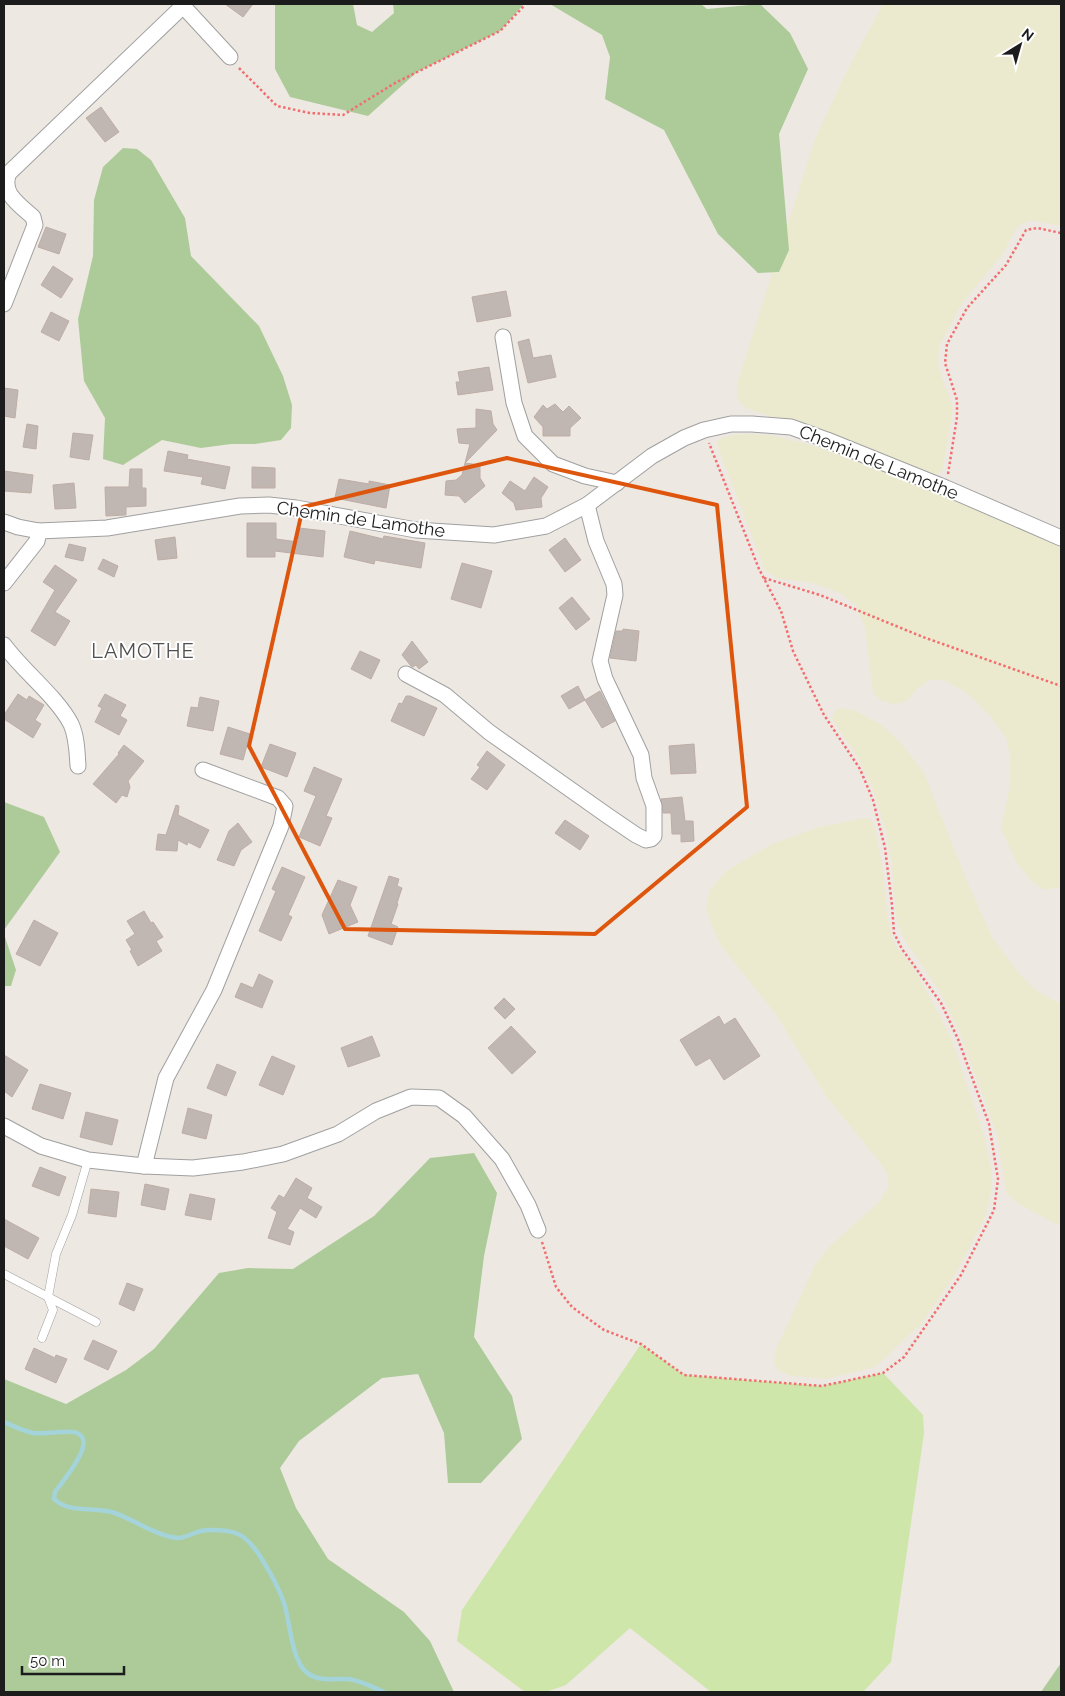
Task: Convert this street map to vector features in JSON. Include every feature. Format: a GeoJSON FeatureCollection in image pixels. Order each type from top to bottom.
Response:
{"type":"FeatureCollection","features":[{"type":"Feature","properties":{"kind":"street"},"geometry":{"type":"LineString","coordinates":[[4,304],[35,225],[33,216],[8,194],[5,187],[9,174],[183,6],[230,58]]}},
{"type":"Feature","properties":{"kind":"street"},"geometry":{"type":"LineString","coordinates":[[503,337],[514,403],[525,436],[554,464],[585,476],[617,482]]}},
{"type":"Feature","properties":{"kind":"street","name":"Chemin de Lamothe"},"geometry":{"type":"LineString","coordinates":[[4,522],[39,531],[108,528],[240,506],[269,505],[296,508],[416,530],[494,535],[546,526],[587,505],[652,456],[684,438],[704,430],[731,424],[745,424],[791,428],[827,440],[946,488],[1061,538]]}},
{"type":"Feature","properties":{"kind":"street"},"geometry":{"type":"LineString","coordinates":[[406,674],[445,695],[489,732],[636,835],[646,840],[651,839],[654,836],[654,806],[644,778],[641,755],[605,679],[600,662],[615,594],[614,584],[596,541],[587,505]]}},
{"type":"Feature","properties":{"kind":"street"},"geometry":{"type":"LineString","coordinates":[[4,583],[36,541],[39,531]]}},
{"type":"Feature","properties":{"kind":"street"},"geometry":{"type":"LineString","coordinates":[[4,645],[60,708],[71,725],[76,742],[78,766]]}},
{"type":"Feature","properties":{"kind":"street"},"geometry":{"type":"LineString","coordinates":[[144,1166],[166,1078],[214,990],[281,826],[285,806],[278,798],[203,770]]}},
{"type":"Feature","properties":{"kind":"street"},"geometry":{"type":"LineString","coordinates":[[4,1126],[41,1146],[88,1160],[144,1166],[192,1168],[274,1156],[338,1134],[376,1111],[411,1097],[439,1098],[464,1116],[502,1159],[528,1205],[538,1230]]}},
{"type":"Feature","properties":{"kind":"lane"},"geometry":{"type":"LineString","coordinates":[[42,1338],[53,1310],[48,1297],[56,1254],[72,1215],[88,1160]]}},
{"type":"Feature","properties":{"kind":"lane"},"geometry":{"type":"LineString","coordinates":[[4,1274],[96,1322]]}},
{"type":"Feature","properties":{"kind":"path"},"geometry":{"type":"LineString","coordinates":[[230,58],[277,106],[310,113],[343,115],[395,83],[500,31],[524,6]]}},
{"type":"Feature","properties":{"kind":"path"},"geometry":{"type":"LineString","coordinates":[[946,488],[958,417],[957,400],[945,363],[947,344],[967,308],[1006,265],[1026,230],[1037,228],[1061,233]]}},
{"type":"Feature","properties":{"kind":"path"},"geometry":{"type":"LineString","coordinates":[[538,1230],[556,1287],[572,1307],[604,1330],[641,1344],[684,1375],[822,1386],[883,1373],[904,1357],[961,1275],[994,1210],[998,1179],[989,1124],[958,1039],[941,1003],[902,949],[894,933],[886,848],[873,800],[860,769],[824,715],[793,651],[781,611],[764,578],[704,430]]}},
{"type":"Feature","properties":{"kind":"path"},"geometry":{"type":"LineString","coordinates":[[764,578],[820,594],[923,637],[1061,686]]}},
{"type":"Feature","properties":{"kind":"highlighted area"},"geometry":{"type":"Polygon","coordinates":[[[507,458],[717,505],[747,807],[595,934],[345,929],[249,746],[303,507],[507,458]]]}},
{"type":"Feature","properties":{"kind":"green space"},"geometry":{"type":"Polygon","coordinates":[[[275,4],[353,4],[357,25],[372,32],[394,13],[393,4],[524,4],[500,31],[417,72],[368,116],[290,97],[275,69],[275,4]]]}},
{"type":"Feature","properties":{"kind":"green space"},"geometry":{"type":"Polygon","coordinates":[[[550,4],[701,4],[707,9],[760,4],[790,33],[808,69],[779,134],[789,250],[779,272],[758,273],[718,234],[664,130],[605,99],[610,57],[602,35],[550,4]]]}},
{"type":"Feature","properties":{"kind":"green space"},"geometry":{"type":"Polygon","coordinates":[[[883,4],[1059,4],[1061,9],[1061,226],[1031,220],[1020,225],[1014,232],[1004,252],[961,305],[939,346],[938,366],[953,408],[943,468],[940,473],[934,475],[749,409],[742,405],[737,398],[737,384],[815,139],[848,69],[883,4]]]}},
{"type":"Feature","properties":{"kind":"green space"},"geometry":{"type":"Polygon","coordinates":[[[123,148],[137,149],[151,160],[185,218],[191,256],[259,326],[283,376],[292,405],[291,428],[281,440],[201,448],[162,440],[123,465],[103,459],[105,418],[84,381],[78,319],[93,256],[94,200],[103,167],[123,148]]]}},
{"type":"Feature","properties":{"kind":"green space"},"geometry":{"type":"Polygon","coordinates":[[[742,434],[770,435],[811,445],[869,465],[1061,545],[1061,887],[1044,890],[1031,881],[1015,860],[1001,828],[1010,786],[1010,757],[1007,740],[992,718],[966,692],[943,680],[929,680],[917,689],[907,701],[894,704],[882,701],[873,693],[865,627],[856,605],[838,592],[812,583],[776,578],[765,570],[718,448],[718,441],[723,437],[742,434]]]}},
{"type":"Feature","properties":{"kind":"green space"},"geometry":{"type":"Polygon","coordinates":[[[842,708],[854,710],[880,724],[900,742],[924,773],[966,879],[992,937],[1018,972],[1036,990],[1061,1003],[1061,1223],[1056,1224],[1017,1203],[1006,1192],[997,1134],[959,1031],[940,992],[904,939],[897,922],[891,860],[886,832],[873,789],[857,756],[832,719],[834,711],[842,708]]]}},
{"type":"Feature","properties":{"kind":"green space"},"geometry":{"type":"Polygon","coordinates":[[[4,802],[44,817],[60,852],[4,930],[4,802]]]}},
{"type":"Feature","properties":{"kind":"green space"},"geometry":{"type":"Polygon","coordinates":[[[865,818],[871,820],[874,825],[882,864],[888,922],[895,945],[912,966],[951,1038],[984,1135],[992,1172],[991,1193],[984,1220],[954,1276],[922,1323],[875,1367],[826,1379],[792,1376],[778,1371],[774,1363],[776,1349],[815,1265],[830,1246],[880,1201],[889,1186],[887,1173],[827,1097],[775,1013],[721,946],[706,908],[710,890],[726,871],[772,844],[820,827],[865,818]]]}},
{"type":"Feature","properties":{"kind":"green space"},"geometry":{"type":"Polygon","coordinates":[[[4,934],[16,970],[11,986],[4,986],[4,934]]]}},
{"type":"Feature","properties":{"kind":"green space"},"geometry":{"type":"Polygon","coordinates":[[[474,1153],[497,1193],[484,1256],[474,1337],[512,1396],[522,1439],[481,1483],[448,1483],[444,1433],[418,1374],[382,1378],[299,1441],[280,1468],[296,1508],[328,1559],[404,1612],[430,1641],[454,1692],[4,1692],[4,1379],[66,1404],[126,1370],[154,1349],[219,1273],[248,1268],[293,1269],[374,1216],[430,1158],[474,1153]]]}},
{"type":"Feature","properties":{"kind":"green space"},"geometry":{"type":"Polygon","coordinates":[[[641,1344],[684,1375],[822,1386],[883,1373],[923,1415],[924,1433],[891,1662],[863,1692],[711,1692],[630,1628],[566,1685],[546,1692],[525,1692],[457,1641],[462,1610],[641,1344]]]}},
{"type":"Feature","properties":{"kind":"green space"},"geometry":{"type":"Polygon","coordinates":[[[1061,1663],[1061,1692],[1041,1692],[1061,1663]]]}},
{"type":"Feature","properties":{"kind":"building"},"geometry":{"type":"Polygon","coordinates":[[[225,4],[253,4],[243,17],[225,4]]]}},
{"type":"Feature","properties":{"kind":"building"},"geometry":{"type":"Polygon","coordinates":[[[101,107],[119,132],[105,142],[86,118],[101,107]]]}},
{"type":"Feature","properties":{"kind":"building"},"geometry":{"type":"Polygon","coordinates":[[[46,227],[66,234],[59,254],[38,247],[46,227]]]}},
{"type":"Feature","properties":{"kind":"building"},"geometry":{"type":"Polygon","coordinates":[[[53,266],[73,279],[61,298],[41,285],[53,266]]]}},
{"type":"Feature","properties":{"kind":"building"},"geometry":{"type":"Polygon","coordinates":[[[506,291],[511,316],[477,322],[472,297],[506,291]]]}},
{"type":"Feature","properties":{"kind":"building"},"geometry":{"type":"Polygon","coordinates":[[[51,312],[69,321],[59,341],[41,332],[51,312]]]}},
{"type":"Feature","properties":{"kind":"building"},"geometry":{"type":"Polygon","coordinates":[[[529,339],[533,358],[551,355],[556,377],[528,383],[518,342],[529,339]]]}},
{"type":"Feature","properties":{"kind":"building"},"geometry":{"type":"Polygon","coordinates":[[[489,367],[493,390],[458,395],[456,382],[460,382],[458,372],[489,367]]]}},
{"type":"Feature","properties":{"kind":"building"},"geometry":{"type":"Polygon","coordinates":[[[4,388],[18,390],[15,418],[4,416],[4,388]]]}},
{"type":"Feature","properties":{"kind":"building"},"geometry":{"type":"Polygon","coordinates":[[[555,404],[563,412],[569,406],[581,418],[570,428],[570,436],[543,436],[543,427],[534,417],[543,405],[547,409],[555,404]]]}},
{"type":"Feature","properties":{"kind":"building"},"geometry":{"type":"Polygon","coordinates":[[[476,409],[491,411],[493,424],[497,430],[465,463],[470,444],[459,443],[457,429],[476,428],[476,409]]]}},
{"type":"Feature","properties":{"kind":"building"},"geometry":{"type":"Polygon","coordinates":[[[27,424],[38,426],[36,449],[23,447],[27,424]]]}},
{"type":"Feature","properties":{"kind":"building"},"geometry":{"type":"Polygon","coordinates":[[[73,433],[93,435],[89,460],[70,457],[73,433]]]}},
{"type":"Feature","properties":{"kind":"building"},"geometry":{"type":"Polygon","coordinates":[[[168,451],[188,455],[187,459],[230,467],[225,489],[201,484],[203,477],[164,471],[168,451]]]}},
{"type":"Feature","properties":{"kind":"building"},"geometry":{"type":"Polygon","coordinates":[[[465,463],[480,465],[480,478],[485,486],[465,503],[459,496],[445,495],[446,481],[456,480],[462,475],[465,463]]]}},
{"type":"Feature","properties":{"kind":"building"},"geometry":{"type":"Polygon","coordinates":[[[252,467],[275,468],[275,488],[252,488],[252,467]]]}},
{"type":"Feature","properties":{"kind":"building"},"geometry":{"type":"Polygon","coordinates":[[[130,469],[142,469],[142,488],[146,488],[146,506],[126,507],[126,515],[106,516],[105,487],[129,487],[130,469]]]}},
{"type":"Feature","properties":{"kind":"building"},"geometry":{"type":"Polygon","coordinates":[[[4,471],[33,475],[31,493],[4,491],[4,471]]]}},
{"type":"Feature","properties":{"kind":"building"},"geometry":{"type":"Polygon","coordinates":[[[534,477],[548,487],[541,498],[542,507],[516,510],[514,503],[502,493],[510,481],[525,491],[534,477]]]}},
{"type":"Feature","properties":{"kind":"building"},"geometry":{"type":"Polygon","coordinates":[[[339,479],[369,484],[369,481],[390,485],[386,508],[335,498],[339,479]]]}},
{"type":"Feature","properties":{"kind":"building"},"geometry":{"type":"Polygon","coordinates":[[[74,483],[76,508],[55,509],[53,485],[74,483]]]}},
{"type":"Feature","properties":{"kind":"building"},"geometry":{"type":"Polygon","coordinates":[[[247,523],[276,523],[276,539],[298,542],[299,528],[325,531],[323,557],[275,551],[275,557],[247,557],[247,523]]]}},
{"type":"Feature","properties":{"kind":"building"},"geometry":{"type":"Polygon","coordinates":[[[350,531],[383,539],[384,536],[425,543],[421,568],[375,560],[374,564],[344,557],[350,531]]]}},
{"type":"Feature","properties":{"kind":"building"},"geometry":{"type":"Polygon","coordinates":[[[175,537],[177,558],[158,560],[155,540],[175,537]]]}},
{"type":"Feature","properties":{"kind":"building"},"geometry":{"type":"Polygon","coordinates":[[[565,538],[581,560],[565,572],[549,550],[565,538]]]}},
{"type":"Feature","properties":{"kind":"building"},"geometry":{"type":"Polygon","coordinates":[[[69,544],[86,548],[83,561],[65,557],[69,544]]]}},
{"type":"Feature","properties":{"kind":"building"},"geometry":{"type":"Polygon","coordinates":[[[103,559],[118,566],[114,577],[98,569],[103,559]]]}},
{"type":"Feature","properties":{"kind":"building"},"geometry":{"type":"Polygon","coordinates":[[[462,563],[492,571],[481,608],[451,599],[462,563]]]}},
{"type":"Feature","properties":{"kind":"building"},"geometry":{"type":"Polygon","coordinates":[[[55,565],[77,580],[55,612],[70,621],[55,646],[31,631],[55,590],[43,582],[55,565]]]}},
{"type":"Feature","properties":{"kind":"building"},"geometry":{"type":"Polygon","coordinates":[[[572,597],[590,619],[576,630],[559,608],[572,597]]]}},
{"type":"Feature","properties":{"kind":"building"},"geometry":{"type":"Polygon","coordinates":[[[623,629],[639,631],[636,661],[610,658],[616,631],[623,631],[623,629]]]}},
{"type":"Feature","properties":{"kind":"building"},"geometry":{"type":"Polygon","coordinates":[[[412,641],[428,662],[419,669],[416,665],[411,666],[402,655],[412,641]]]}},
{"type":"Feature","properties":{"kind":"building"},"geometry":{"type":"Polygon","coordinates":[[[360,651],[380,660],[371,679],[351,669],[360,651]]]}},
{"type":"Feature","properties":{"kind":"building"},"geometry":{"type":"Polygon","coordinates":[[[578,686],[585,700],[569,709],[561,696],[578,686]]]}},
{"type":"Feature","properties":{"kind":"building"},"geometry":{"type":"Polygon","coordinates":[[[600,691],[615,721],[602,728],[585,700],[600,691]]]}},
{"type":"Feature","properties":{"kind":"building"},"geometry":{"type":"Polygon","coordinates":[[[18,694],[27,700],[29,696],[44,705],[35,720],[41,724],[33,738],[4,719],[4,715],[18,694]]]}},
{"type":"Feature","properties":{"kind":"building"},"geometry":{"type":"Polygon","coordinates":[[[105,694],[126,705],[120,716],[127,720],[119,735],[95,722],[102,708],[98,706],[105,694]]]}},
{"type":"Feature","properties":{"kind":"building"},"geometry":{"type":"Polygon","coordinates":[[[406,696],[437,708],[424,736],[391,721],[399,703],[402,704],[406,696]]]}},
{"type":"Feature","properties":{"kind":"building"},"geometry":{"type":"Polygon","coordinates":[[[200,697],[219,701],[213,731],[187,726],[191,707],[198,708],[200,697]]]}},
{"type":"Feature","properties":{"kind":"building"},"geometry":{"type":"Polygon","coordinates":[[[228,727],[250,734],[243,760],[220,754],[228,727]]]}},
{"type":"Feature","properties":{"kind":"building"},"geometry":{"type":"Polygon","coordinates":[[[270,744],[296,753],[287,777],[261,767],[270,744]]]}},
{"type":"Feature","properties":{"kind":"building"},"geometry":{"type":"Polygon","coordinates":[[[694,744],[696,773],[671,774],[669,746],[694,744]]]}},
{"type":"Feature","properties":{"kind":"building"},"geometry":{"type":"Polygon","coordinates":[[[124,745],[144,761],[128,781],[130,787],[127,797],[122,795],[116,803],[93,784],[119,754],[124,745]]]}},
{"type":"Feature","properties":{"kind":"building"},"geometry":{"type":"Polygon","coordinates":[[[487,751],[505,765],[487,790],[471,779],[480,767],[477,765],[487,751]]]}},
{"type":"Feature","properties":{"kind":"building"},"geometry":{"type":"Polygon","coordinates":[[[314,767],[342,779],[326,816],[332,818],[320,846],[299,837],[316,796],[304,791],[314,767]]]}},
{"type":"Feature","properties":{"kind":"building"},"geometry":{"type":"Polygon","coordinates":[[[682,797],[685,821],[693,821],[694,841],[681,842],[681,834],[672,834],[671,813],[663,813],[661,799],[682,797]]]}},
{"type":"Feature","properties":{"kind":"building"},"geometry":{"type":"Polygon","coordinates":[[[176,805],[179,806],[178,815],[209,830],[200,848],[188,842],[187,845],[178,840],[177,851],[156,850],[158,834],[166,835],[176,805]]]}},
{"type":"Feature","properties":{"kind":"building"},"geometry":{"type":"Polygon","coordinates":[[[565,820],[589,836],[580,850],[555,833],[565,820]]]}},
{"type":"Feature","properties":{"kind":"building"},"geometry":{"type":"Polygon","coordinates":[[[238,823],[252,842],[241,850],[234,866],[217,860],[229,831],[238,823]]]}},
{"type":"Feature","properties":{"kind":"building"},"geometry":{"type":"Polygon","coordinates":[[[282,867],[305,877],[288,915],[292,917],[281,941],[259,931],[276,891],[272,889],[282,867]]]}},
{"type":"Feature","properties":{"kind":"building"},"geometry":{"type":"Polygon","coordinates":[[[389,876],[399,879],[397,886],[402,888],[391,924],[398,927],[392,945],[368,936],[389,876]]]}},
{"type":"Feature","properties":{"kind":"building"},"geometry":{"type":"Polygon","coordinates":[[[338,880],[357,887],[350,905],[358,922],[329,934],[322,915],[338,880]]]}},
{"type":"Feature","properties":{"kind":"building"},"geometry":{"type":"Polygon","coordinates":[[[144,911],[163,937],[156,941],[162,951],[138,966],[126,940],[135,934],[127,921],[144,911]]]}},
{"type":"Feature","properties":{"kind":"building"},"geometry":{"type":"Polygon","coordinates":[[[34,920],[58,933],[40,966],[16,954],[34,920]]]}},
{"type":"Feature","properties":{"kind":"building"},"geometry":{"type":"Polygon","coordinates":[[[259,974],[273,981],[262,1008],[235,997],[241,983],[253,988],[259,974]]]}},
{"type":"Feature","properties":{"kind":"building"},"geometry":{"type":"Polygon","coordinates":[[[504,998],[515,1009],[505,1019],[494,1008],[504,998]]]}},
{"type":"Feature","properties":{"kind":"building"},"geometry":{"type":"Polygon","coordinates":[[[719,1016],[724,1025],[735,1018],[760,1056],[724,1080],[710,1058],[696,1066],[680,1040],[719,1016]]]}},
{"type":"Feature","properties":{"kind":"building"},"geometry":{"type":"Polygon","coordinates":[[[511,1026],[536,1052],[512,1074],[488,1048],[511,1026]]]}},
{"type":"Feature","properties":{"kind":"building"},"geometry":{"type":"Polygon","coordinates":[[[372,1036],[380,1056],[348,1067],[341,1048],[372,1036]]]}},
{"type":"Feature","properties":{"kind":"building"},"geometry":{"type":"Polygon","coordinates":[[[4,1055],[28,1070],[12,1097],[4,1091],[4,1055]]]}},
{"type":"Feature","properties":{"kind":"building"},"geometry":{"type":"Polygon","coordinates":[[[272,1056],[295,1066],[283,1095],[259,1085],[272,1056]]]}},
{"type":"Feature","properties":{"kind":"building"},"geometry":{"type":"Polygon","coordinates":[[[217,1064],[236,1072],[226,1096],[207,1088],[217,1064]]]}},
{"type":"Feature","properties":{"kind":"building"},"geometry":{"type":"Polygon","coordinates":[[[40,1084],[71,1093],[63,1119],[32,1109],[40,1084]]]}},
{"type":"Feature","properties":{"kind":"building"},"geometry":{"type":"Polygon","coordinates":[[[188,1108],[212,1115],[206,1139],[182,1133],[188,1108]]]}},
{"type":"Feature","properties":{"kind":"building"},"geometry":{"type":"Polygon","coordinates":[[[86,1112],[118,1120],[112,1145],[80,1137],[86,1112]]]}},
{"type":"Feature","properties":{"kind":"building"},"geometry":{"type":"Polygon","coordinates":[[[40,1167],[66,1177],[59,1196],[32,1186],[40,1167]]]}},
{"type":"Feature","properties":{"kind":"building"},"geometry":{"type":"Polygon","coordinates":[[[296,1178],[312,1188],[307,1198],[322,1207],[316,1218],[300,1208],[287,1229],[294,1232],[290,1245],[268,1238],[277,1212],[271,1208],[279,1195],[284,1198],[296,1178]]]}},
{"type":"Feature","properties":{"kind":"building"},"geometry":{"type":"Polygon","coordinates":[[[145,1184],[169,1189],[165,1210],[141,1205],[145,1184]]]}},
{"type":"Feature","properties":{"kind":"building"},"geometry":{"type":"Polygon","coordinates":[[[91,1189],[119,1192],[116,1217],[88,1213],[91,1189]]]}},
{"type":"Feature","properties":{"kind":"building"},"geometry":{"type":"Polygon","coordinates":[[[190,1194],[215,1199],[211,1220],[185,1215],[190,1194]]]}},
{"type":"Feature","properties":{"kind":"building"},"geometry":{"type":"Polygon","coordinates":[[[4,1219],[39,1238],[28,1259],[4,1246],[4,1219]]]}},
{"type":"Feature","properties":{"kind":"building"},"geometry":{"type":"Polygon","coordinates":[[[127,1283],[143,1289],[134,1311],[119,1304],[127,1283]]]}},
{"type":"Feature","properties":{"kind":"building"},"geometry":{"type":"Polygon","coordinates":[[[93,1340],[117,1351],[108,1370],[84,1359],[93,1340]]]}},
{"type":"Feature","properties":{"kind":"building"},"geometry":{"type":"Polygon","coordinates":[[[34,1348],[55,1358],[56,1355],[67,1359],[56,1383],[25,1369],[34,1348]]]}},
{"type":"Feature","properties":{"kind":"waterway"},"geometry":{"type":"LineString","coordinates":[[4,1422],[33,1433],[73,1432],[82,1437],[81,1453],[71,1471],[55,1492],[54,1499],[66,1506],[112,1512],[171,1537],[179,1538],[201,1531],[214,1530],[238,1534],[245,1538],[265,1564],[281,1595],[294,1648],[300,1665],[305,1671],[320,1679],[349,1679],[367,1684],[384,1692]]}},
{"type":"Feature","properties":{"kind":"district","name":"LAMOTHE"},"geometry":{"type":"Point","coordinates":[143,651]}}]}
